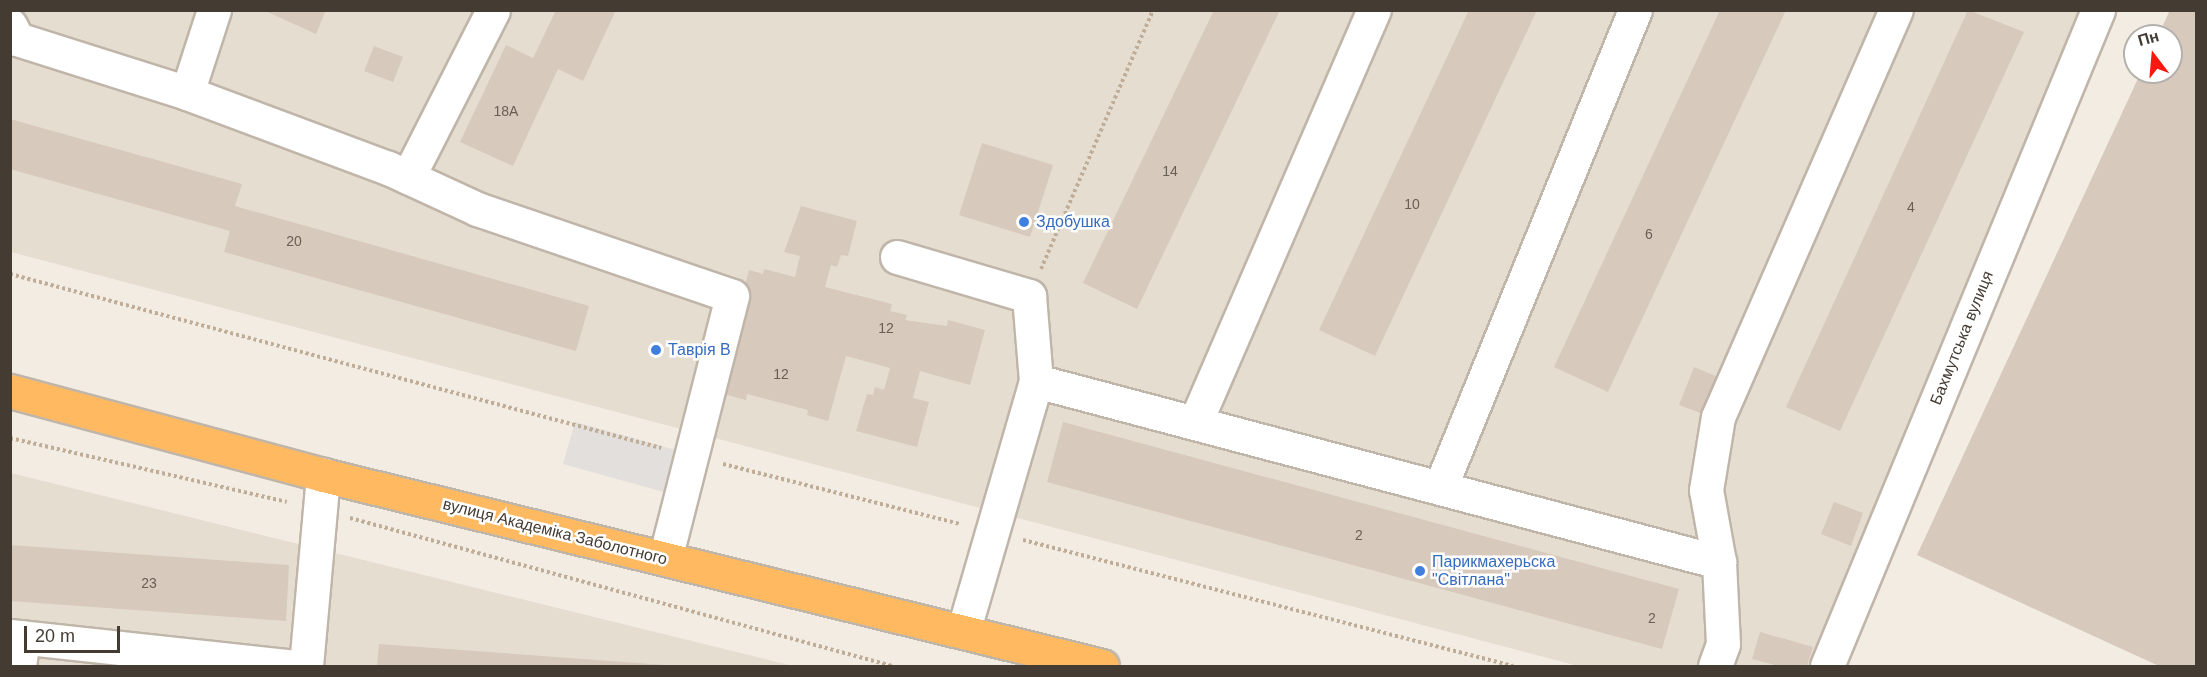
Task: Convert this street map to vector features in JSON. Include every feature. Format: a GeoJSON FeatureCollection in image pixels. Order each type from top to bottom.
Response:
{"type":"FeatureCollection","features":[{"type":"Feature","properties":{"kind":"highway","name":"вулиця Академіка Заболотного"},"geometry":{"type":"LineString","coordinates":[[10,391],[323,475],[1102,666]]}},
{"type":"Feature","properties":{"kind":"street"},"geometry":{"type":"LineString","coordinates":[[187,93],[214,10]]}},
{"type":"Feature","properties":{"kind":"street"},"geometry":{"type":"LineString","coordinates":[[408,177],[493,10]]}},
{"type":"Feature","properties":{"kind":"street"},"geometry":{"type":"LineString","coordinates":[[1195,423],[1374,10]]}},
{"type":"Feature","properties":{"kind":"street"},"geometry":{"type":"LineString","coordinates":[[1440,488],[1635,10]]}},
{"type":"Feature","properties":{"kind":"street"},"geometry":{"type":"LineString","coordinates":[[1715,666],[1723,644],[1719,562],[1706,490],[1718,417],[1896,10]]}},
{"type":"Feature","properties":{"kind":"street","name":"Бахмутська вулиця"},"geometry":{"type":"LineString","coordinates":[[1827,666],[2097,10]]}},
{"type":"Feature","properties":{"kind":"street"},"geometry":{"type":"LineString","coordinates":[[10,25],[17,39],[187,93],[408,177],[477,209],[732,296],[665,559]]}},
{"type":"Feature","properties":{"kind":"street"},"geometry":{"type":"LineString","coordinates":[[897,257],[1029,296],[1035,381],[963,632]]}},
{"type":"Feature","properties":{"kind":"street"},"geometry":{"type":"LineString","coordinates":[[1035,381],[1719,562]]}},
{"type":"Feature","properties":{"kind":"street"},"geometry":{"type":"LineString","coordinates":[[306,666],[322,510],[323,475]]}},
{"type":"Feature","properties":{"kind":"street"},"geometry":{"type":"LineString","coordinates":[[17,647],[288,666]]}},
{"type":"Feature","properties":{"kind":"path"},"geometry":{"type":"LineString","coordinates":[[1029,296],[1153,10]]}},
{"type":"Feature","properties":{"kind":"path"},"geometry":{"type":"LineString","coordinates":[[10,274],[691,456],[1513,666]]}},
{"type":"Feature","properties":{"kind":"path"},"geometry":{"type":"LineString","coordinates":[[10,438],[322,510],[892,666]]}},
{"type":"Feature","properties":{"kind":"shaded area"},"geometry":{"type":"Polygon","coordinates":[[[10,11],[2111,11],[1809,666],[1578,666],[11,252],[10,11]]]}},
{"type":"Feature","properties":{"kind":"shaded area"},"geometry":{"type":"Polygon","coordinates":[[[575,422],[676,450],[664,492],[563,464],[575,422]]]}},
{"type":"Feature","properties":{"kind":"shaded area"},"geometry":{"type":"Polygon","coordinates":[[[11,473],[793,666],[11,666],[11,473]]]}},
{"type":"Feature","properties":{"kind":"building"},"geometry":{"type":"Polygon","coordinates":[[[263,10],[326,10],[316,34],[263,10]]]}},
{"type":"Feature","properties":{"kind":"building"},"geometry":{"type":"Polygon","coordinates":[[[556,10],[616,10],[583,81],[558,69],[513,166],[460,142],[506,45],[533,58],[556,10]]]}},
{"type":"Feature","properties":{"kind":"building"},"geometry":{"type":"Polygon","coordinates":[[[1214,10],[1280,10],[1137,309],[1083,283],[1214,10]]]}},
{"type":"Feature","properties":{"kind":"building"},"geometry":{"type":"Polygon","coordinates":[[[1469,10],[1537,10],[1375,356],[1319,330],[1469,10]]]}},
{"type":"Feature","properties":{"kind":"building"},"geometry":{"type":"Polygon","coordinates":[[[1720,10],[1786,10],[1608,392],[1554,367],[1720,10]]]}},
{"type":"Feature","properties":{"kind":"building"},"geometry":{"type":"Polygon","coordinates":[[[1968,10],[2024,32],[1840,431],[1786,407],[1968,10]]]}},
{"type":"Feature","properties":{"kind":"building"},"geometry":{"type":"Polygon","coordinates":[[[2170,10],[2196,10],[2196,666],[2159,666],[1917,555],[2135,84],[2183,84],[2183,24],[2164,24],[2170,10]]]}},
{"type":"Feature","properties":{"kind":"building"},"geometry":{"type":"Polygon","coordinates":[[[374,46],[403,57],[393,82],[364,71],[374,46]]]}},
{"type":"Feature","properties":{"kind":"building"},"geometry":{"type":"Polygon","coordinates":[[[10,119],[242,184],[235,206],[589,306],[576,351],[224,252],[230,231],[10,169],[10,119]]]}},
{"type":"Feature","properties":{"kind":"building"},"geometry":{"type":"Polygon","coordinates":[[[982,143],[1053,165],[1030,237],[959,215],[982,143]]]}},
{"type":"Feature","properties":{"kind":"building"},"geometry":{"type":"Polygon","coordinates":[[[801,206],[857,221],[848,256],[841,255],[837,267],[831,265],[825,287],[892,304],[890,311],[907,315],[905,320],[947,326],[948,320],[985,330],[970,385],[920,371],[913,398],[929,402],[917,447],[856,431],[867,394],[873,395],[875,387],[884,390],[890,368],[846,356],[828,421],[807,415],[808,410],[747,394],[746,400],[716,392],[749,270],[763,274],[764,269],[795,277],[800,256],[784,252],[801,206]]]}},
{"type":"Feature","properties":{"kind":"building"},"geometry":{"type":"Polygon","coordinates":[[[1694,367],[1718,377],[1703,414],[1679,405],[1694,367]]]}},
{"type":"Feature","properties":{"kind":"building"},"geometry":{"type":"Polygon","coordinates":[[[1063,422],[1679,589],[1662,649],[1047,482],[1063,422]]]}},
{"type":"Feature","properties":{"kind":"building"},"geometry":{"type":"Polygon","coordinates":[[[1834,502],[1863,513],[1851,546],[1821,534],[1834,502]]]}},
{"type":"Feature","properties":{"kind":"building"},"geometry":{"type":"Polygon","coordinates":[[[10,545],[289,565],[286,621],[10,601],[10,545]]]}},
{"type":"Feature","properties":{"kind":"building"},"geometry":{"type":"Polygon","coordinates":[[[1760,632],[1813,647],[1807,666],[1779,666],[1752,659],[1760,632]]]}},
{"type":"Feature","properties":{"kind":"building"},"geometry":{"type":"Polygon","coordinates":[[[379,644],[665,665],[665,666],[377,666],[379,644]]]}},
{"type":"Feature","properties":{"kind":"place","name":"Здобушка"},"geometry":{"type":"Point","coordinates":[1024,222]}},
{"type":"Feature","properties":{"kind":"place","name":"Таврія В"},"geometry":{"type":"Point","coordinates":[656,350]}},
{"type":"Feature","properties":{"kind":"place","name":"Парикмахерьска \"Світлана\""},"geometry":{"type":"Point","coordinates":[1420,571]}}]}
